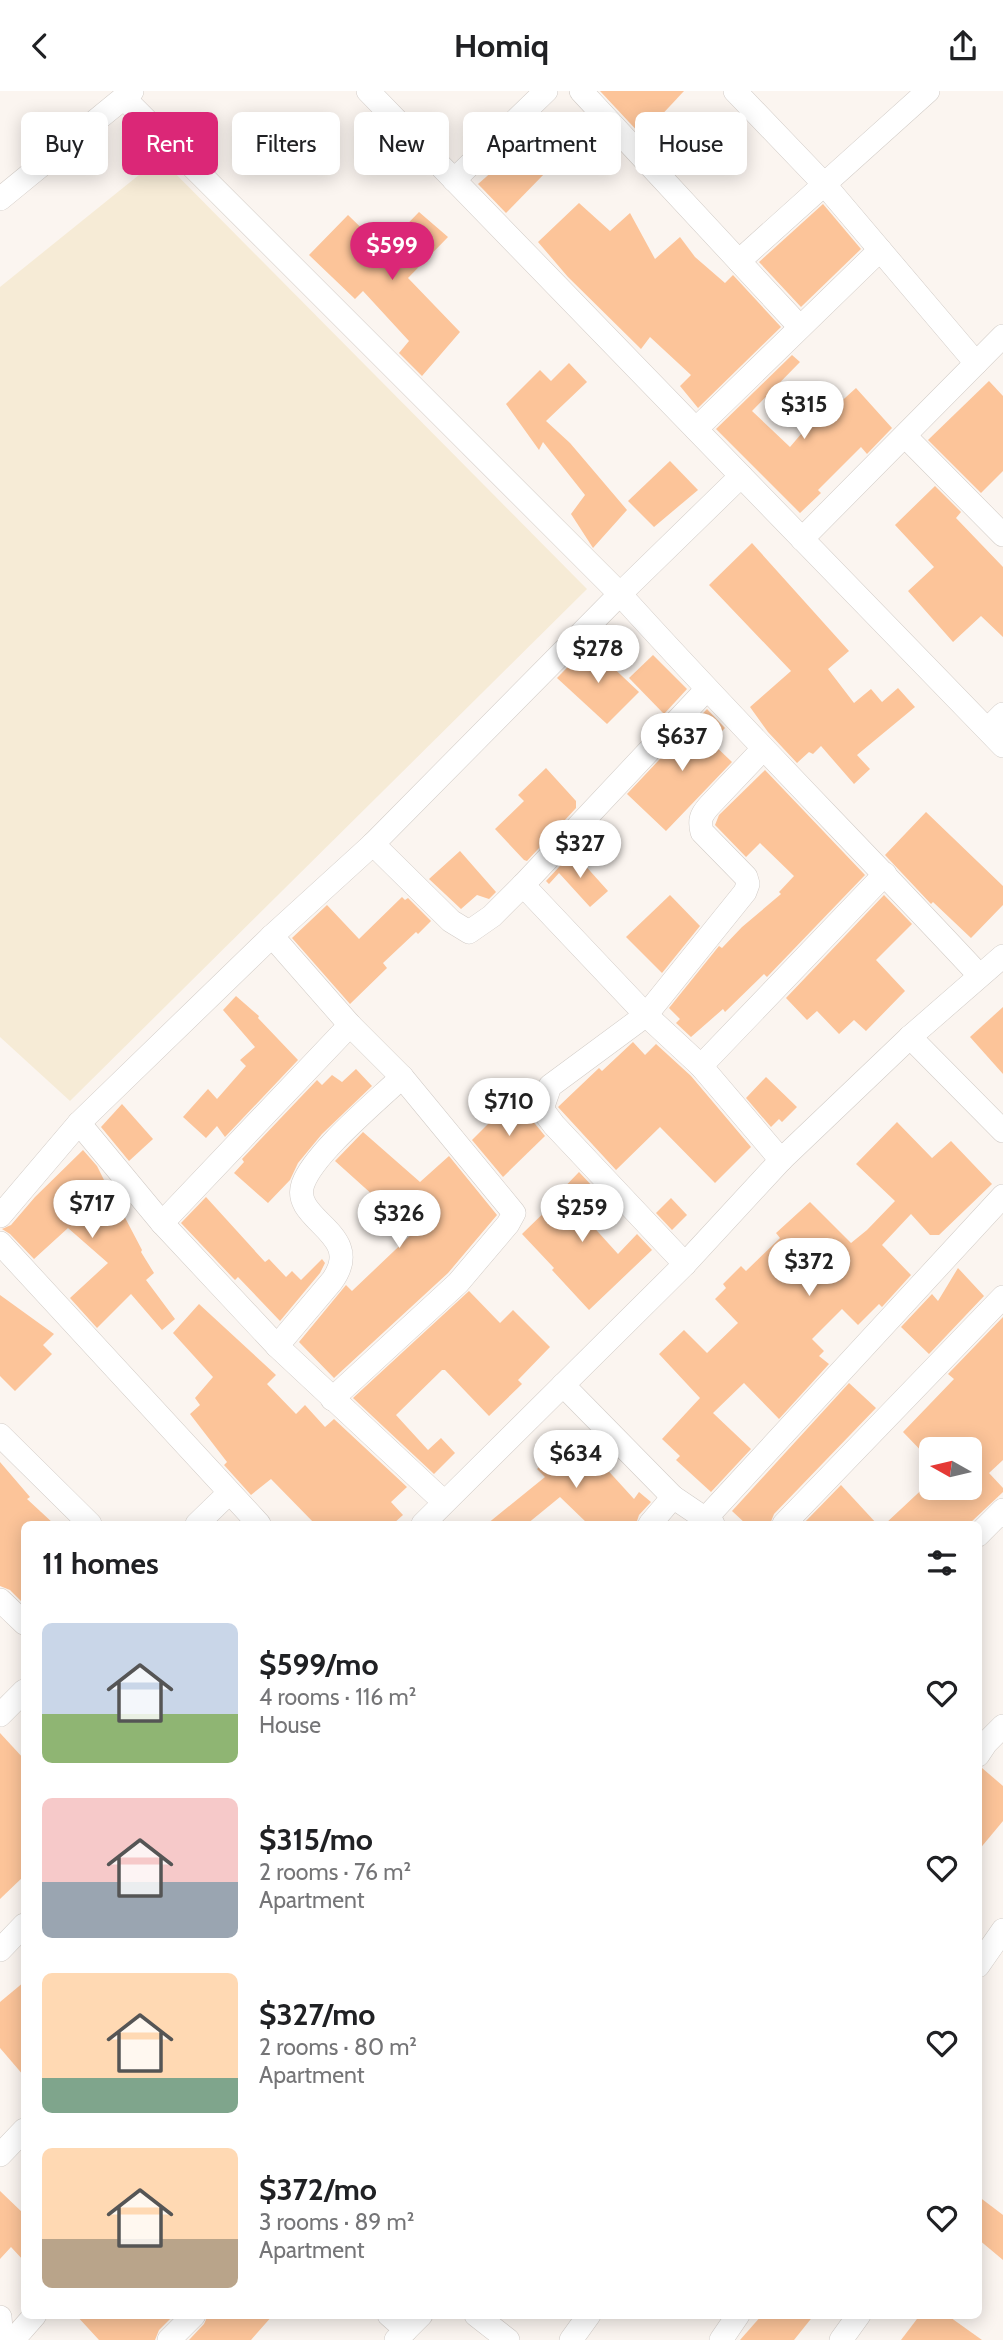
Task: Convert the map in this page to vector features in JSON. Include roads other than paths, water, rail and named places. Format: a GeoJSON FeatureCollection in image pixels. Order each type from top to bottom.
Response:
{"type":"FeatureCollection","features":[{"type":"Feature","properties":{"kind":"street"},"geometry":{"type":"LineString","coordinates":[[368,91],[802,538],[998,730]]}},
{"type":"Feature","properties":{"kind":"street"},"geometry":{"type":"LineString","coordinates":[[454,180],[545,91]]}},
{"type":"Feature","properties":{"kind":"street"},"geometry":{"type":"LineString","coordinates":[[581,91],[800,327]]}},
{"type":"Feature","properties":{"kind":"street"},"geometry":{"type":"LineString","coordinates":[[735,91],[825,184],[880,250],[993,353],[802,538]]}},
{"type":"Feature","properties":{"kind":"street"},"geometry":{"type":"LineString","coordinates":[[0,199],[128,94],[620,594],[706,690],[979,975]]}},
{"type":"Feature","properties":{"kind":"street"},"geometry":{"type":"LineString","coordinates":[[740,261],[825,184],[913,96]]}},
{"type":"Feature","properties":{"kind":"street"},"geometry":{"type":"LineString","coordinates":[[695,429],[880,250]]}},
{"type":"Feature","properties":{"kind":"street"},"geometry":{"type":"LineString","coordinates":[[905,436],[1003,535]]}},
{"type":"Feature","properties":{"kind":"street"},"geometry":{"type":"LineString","coordinates":[[0,1216],[79,1123],[271,936],[373,843],[741,475]]}},
{"type":"Feature","properties":{"kind":"street"},"geometry":{"type":"LineString","coordinates":[[373,843],[451,921],[469,932],[492,916],[523,885],[706,690]]}},
{"type":"Feature","properties":{"kind":"street"},"geometry":{"type":"LineString","coordinates":[[685,1264],[542,1109],[550,1086],[646,1014],[745,892],[748,884],[746,877],[702,832],[700,822],[702,813],[763,749]]}},
{"type":"Feature","properties":{"kind":"street"},"geometry":{"type":"LineString","coordinates":[[701,1066],[885,874]]}},
{"type":"Feature","properties":{"kind":"street"},"geometry":{"type":"LineString","coordinates":[[523,885],[646,1014],[701,1066],[781,1160]]}},
{"type":"Feature","properties":{"kind":"street"},"geometry":{"type":"LineString","coordinates":[[271,936],[350,1025],[402,1077],[514,1213],[508,1224],[458,1283],[332,1399]]}},
{"type":"Feature","properties":{"kind":"street"},"geometry":{"type":"LineString","coordinates":[[426,1521],[685,1264],[781,1160],[910,1037],[979,975],[1001,961]]}},
{"type":"Feature","properties":{"kind":"street"},"geometry":{"type":"LineString","coordinates":[[162,1223],[350,1025]]}},
{"type":"Feature","properties":{"kind":"street"},"geometry":{"type":"LineString","coordinates":[[910,1037],[1003,1131]]}},
{"type":"Feature","properties":{"kind":"street"},"geometry":{"type":"LineString","coordinates":[[277,1346],[332,1281],[340,1270],[342,1259],[341,1249],[334,1238],[310,1211],[301,1196],[302,1186],[311,1168],[329,1147],[402,1077]]}},
{"type":"Feature","properties":{"kind":"street"},"geometry":{"type":"LineString","coordinates":[[79,1123],[162,1223],[277,1346],[444,1502]]}},
{"type":"Feature","properties":{"kind":"street"},"geometry":{"type":"LineString","coordinates":[[563,1385],[673,1497],[709,1521],[1003,1196]]}},
{"type":"Feature","properties":{"kind":"street"},"geometry":{"type":"LineString","coordinates":[[0,1243],[256,1521]]}},
{"type":"Feature","properties":{"kind":"street"},"geometry":{"type":"LineString","coordinates":[[787,1521],[1003,1297]]}},
{"type":"Feature","properties":{"kind":"street"},"geometry":{"type":"LineString","coordinates":[[0,1435],[87,1521]]}},
{"type":"Feature","properties":{"kind":"street"},"geometry":{"type":"LineString","coordinates":[[200,1521],[229,1493]]}},
{"type":"Feature","properties":{"kind":"street"},"geometry":{"type":"LineString","coordinates":[[653,1521],[673,1497]]}},
{"type":"Feature","properties":{"kind":"street"},"geometry":{"type":"LineString","coordinates":[[982,1531],[1003,1510]]}},
{"type":"Feature","properties":{"kind":"street"},"geometry":{"type":"LineString","coordinates":[[0,1600],[21,1620]]}},
{"type":"Feature","properties":{"kind":"street"},"geometry":{"type":"LineString","coordinates":[[0,1715],[21,1694]]}},
{"type":"Feature","properties":{"kind":"street"},"geometry":{"type":"LineString","coordinates":[[986,1747],[1003,1726]]}},
{"type":"Feature","properties":{"kind":"street"},"geometry":{"type":"LineString","coordinates":[[982,1960],[1003,1930]]}},
{"type":"Feature","properties":{"kind":"street"},"geometry":{"type":"LineString","coordinates":[[0,2155],[21,2133]]}},
{"type":"Feature","properties":{"kind":"street"},"geometry":{"type":"LineString","coordinates":[[0,2318],[2,2340]]}},
{"type":"Feature","properties":{"kind":"street"},"geometry":{"type":"LineString","coordinates":[[13,2340],[31,2319]]}},
{"type":"Feature","properties":{"kind":"street"},"geometry":{"type":"LineString","coordinates":[[169,2340],[190,2319]]}},
{"type":"Feature","properties":{"kind":"street"},"geometry":{"type":"LineString","coordinates":[[481,2319],[508,2340]]}},
{"type":"Feature","properties":{"kind":"street"},"geometry":{"type":"LineString","coordinates":[[571,2340],[586,2319]]}},
{"type":"Feature","properties":{"kind":"street"},"geometry":{"type":"LineString","coordinates":[[721,2340],[735,2319]]}},
{"type":"Feature","properties":{"kind":"street"},"geometry":{"type":"LineString","coordinates":[[842,2340],[856,2319]]}}]}
